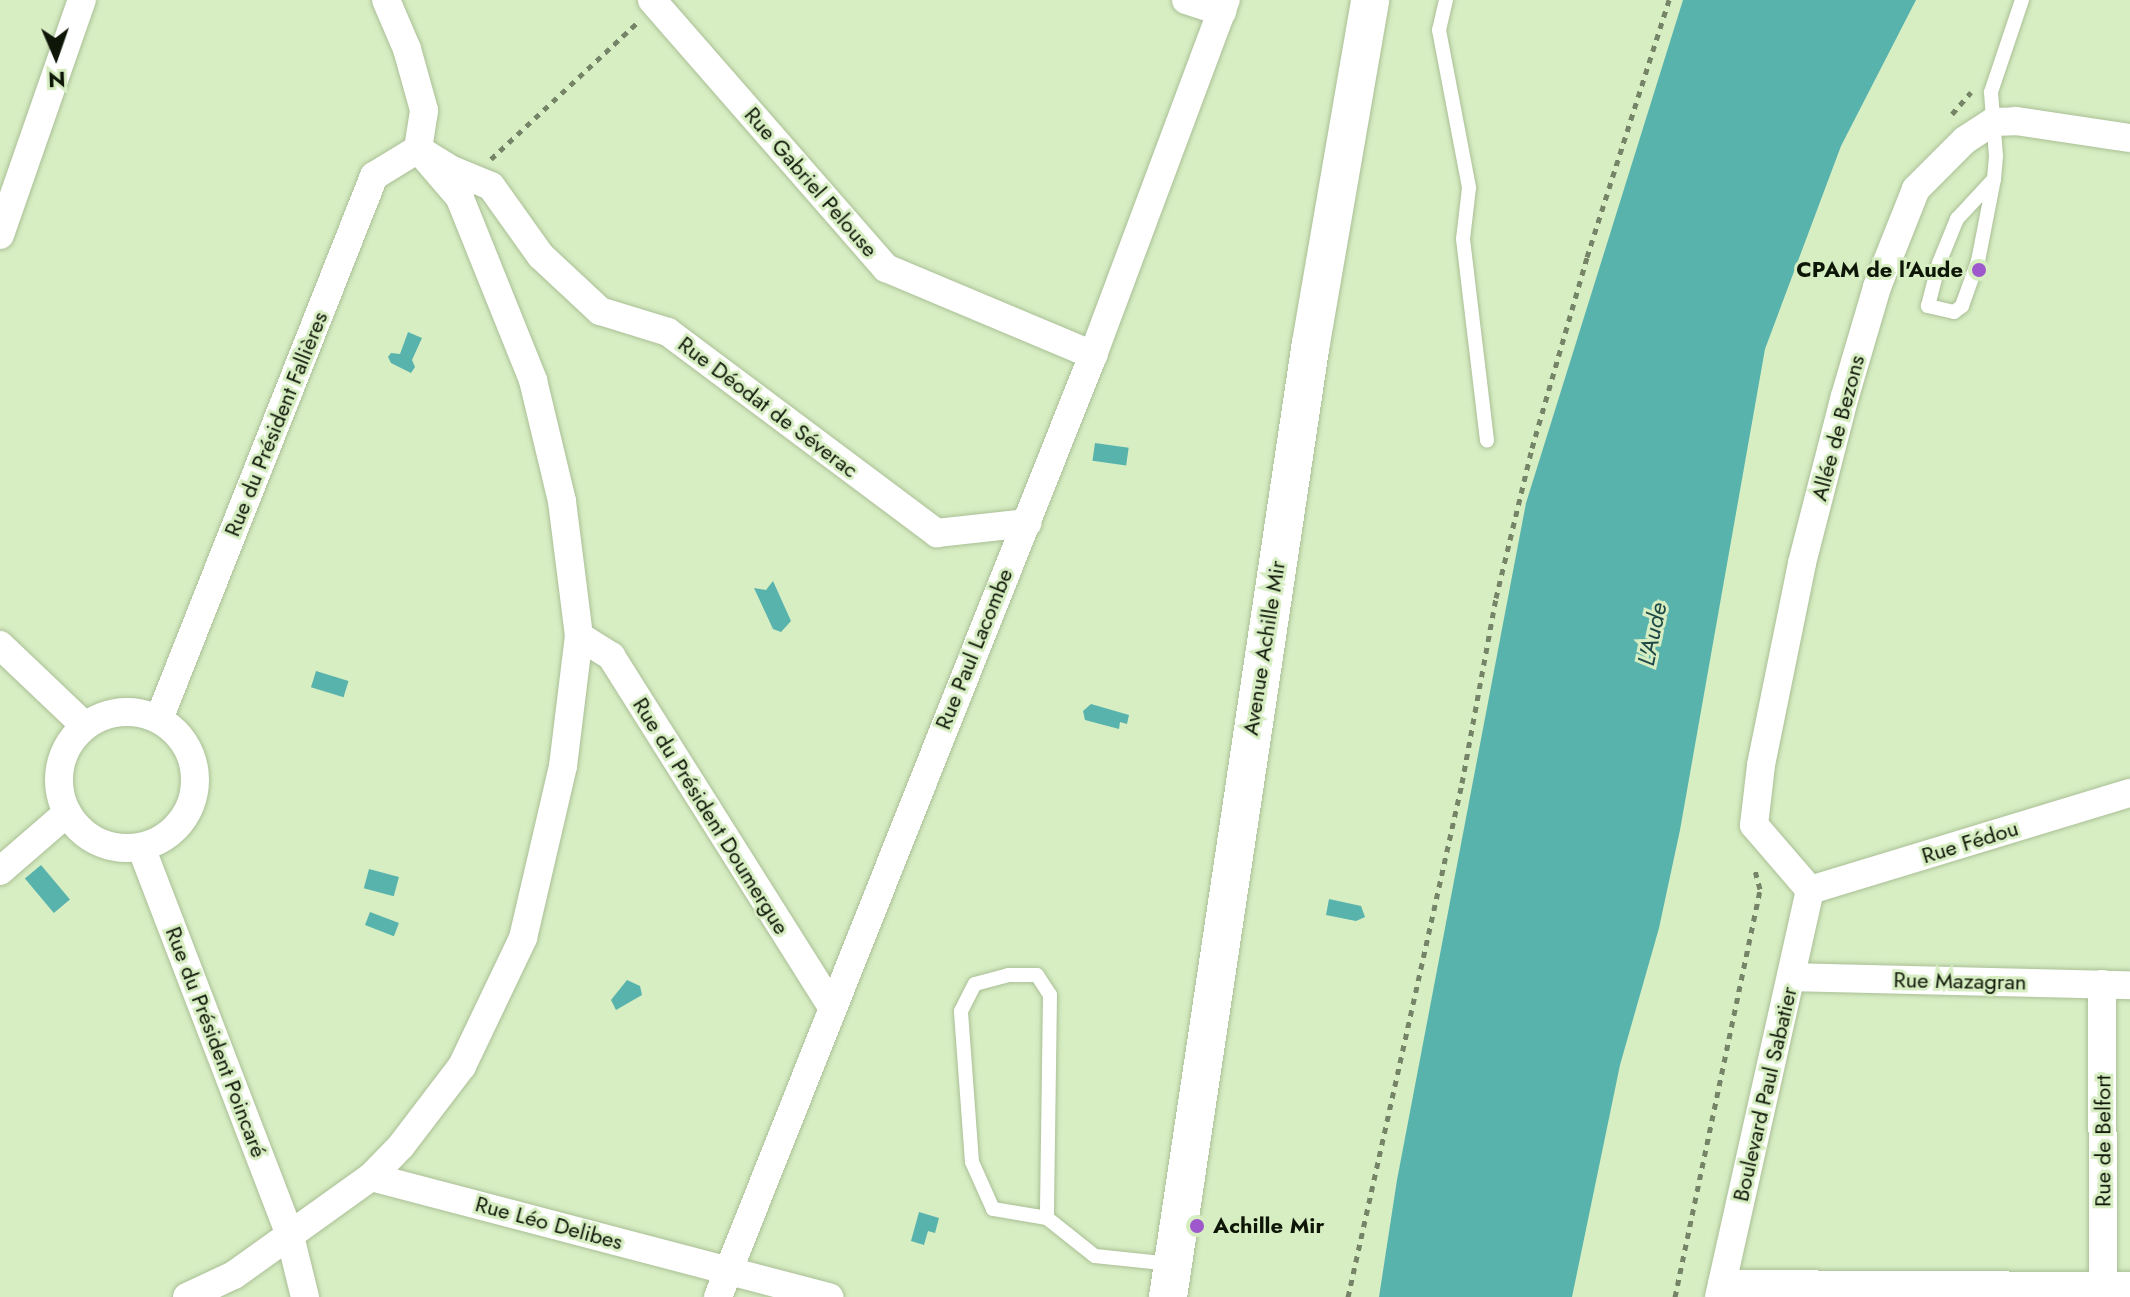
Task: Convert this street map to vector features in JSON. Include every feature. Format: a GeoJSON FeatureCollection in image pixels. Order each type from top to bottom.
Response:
{"type":"FeatureCollection","features":[{"type":"Feature","properties":{"kind":"street"},"geometry":{"type":"LineString","coordinates":[[0,235],[9,183],[82,0]]}},
{"type":"Feature","properties":{"kind":"street"},"geometry":{"type":"LineString","coordinates":[[187,1297],[234,1275],[371,1177],[401,1146],[462,1066],[523,938],[563,766],[579,636],[562,501],[533,380],[460,198],[418,149],[424,110],[407,49],[386,0]]}},
{"type":"Feature","properties":{"kind":"street"},"geometry":{"type":"LineString","coordinates":[[1186,0],[1224,6]]}},
{"type":"Feature","properties":{"kind":"street","name":"Avenue Achille Mir"},"geometry":{"type":"LineString","coordinates":[[1170,1281],[1311,343],[1370,0]]}},
{"type":"Feature","properties":{"kind":"street","name":"Rue Gabriel Pelouse"},"geometry":{"type":"LineString","coordinates":[[654,3],[886,268],[1093,355]]}},
{"type":"Feature","properties":{"kind":"street","name":"Rue Paul Lacombe"},"geometry":{"type":"LineString","coordinates":[[718,1297],[1093,355],[1224,6]]}},
{"type":"Feature","properties":{"kind":"street"},"geometry":{"type":"LineString","coordinates":[[1993,122],[2016,121],[2130,138]]}},
{"type":"Feature","properties":{"kind":"street","name":"Allée de Bezons"},"geometry":{"type":"LineString","coordinates":[[1810,890],[1754,825],[1761,765],[1806,549],[1877,287],[1916,189],[1965,140],[1993,122]]}},
{"type":"Feature","properties":{"kind":"street","name":"Rue Déodat de Séverac"},"geometry":{"type":"LineString","coordinates":[[418,149],[452,170],[473,176],[491,186],[541,256],[600,311],[668,332],[937,533],[1027,523]]}},
{"type":"Feature","properties":{"kind":"street","name":"Rue du Président Fallières"},"geometry":{"type":"LineString","coordinates":[[159,719],[374,176],[418,149]]}},
{"type":"Feature","properties":{"kind":"street","name":"Rue du Président Doumergue"},"geometry":{"type":"LineString","coordinates":[[579,636],[611,656],[832,1007]]}},
{"type":"Feature","properties":{"kind":"street"},"geometry":{"type":"LineString","coordinates":[[0,645],[85,726]]}},
{"type":"Feature","properties":{"kind":"street"},"geometry":{"type":"LineString","coordinates":[[121,712],[159,719],[177,734],[190,754],[195,777],[192,801],[181,822],[163,838],[141,847],[120,848],[98,843],[80,830],[67,813],[59,795],[60,767],[71,740],[85,726],[121,712]]}},
{"type":"Feature","properties":{"kind":"street","name":"Rue Fédou"},"geometry":{"type":"LineString","coordinates":[[1810,890],[2130,793]]}},
{"type":"Feature","properties":{"kind":"street"},"geometry":{"type":"LineString","coordinates":[[0,871],[67,813]]}},
{"type":"Feature","properties":{"kind":"street","name":"Rue du Président Poincaré"},"geometry":{"type":"LineString","coordinates":[[141,847],[290,1236],[305,1297]]}},
{"type":"Feature","properties":{"kind":"street","name":"Boulevard Paul Sabatier"},"geometry":{"type":"LineString","coordinates":[[1720,1290],[1810,890]]}},
{"type":"Feature","properties":{"kind":"street","name":"Rue Mazagran"},"geometry":{"type":"LineString","coordinates":[[1791,977],[2130,985]]}},
{"type":"Feature","properties":{"kind":"street","name":"Rue de Belfort"},"geometry":{"type":"LineString","coordinates":[[2102,984],[2112,1290]]}},
{"type":"Feature","properties":{"kind":"street","name":"Rue Léo Delibes"},"geometry":{"type":"LineString","coordinates":[[371,1177],[830,1297]]}},
{"type":"Feature","properties":{"kind":"street"},"geometry":{"type":"LineString","coordinates":[[1720,1290],[2112,1290]]}},
{"type":"Feature","properties":{"kind":"lane"},"geometry":{"type":"LineString","coordinates":[[1446,0],[1439,30],[1469,188],[1463,239],[1487,441]]}},
{"type":"Feature","properties":{"kind":"lane"},"geometry":{"type":"LineString","coordinates":[[1994,179],[1957,219],[1939,263],[1928,306],[1954,312],[1962,306],[1978,261],[1994,179],[1996,156],[1991,92],[2022,0]]}},
{"type":"Feature","properties":{"kind":"lane"},"geometry":{"type":"LineString","coordinates":[[1047,1218],[1050,995],[1037,975],[1008,975],[975,984],[961,1011],[972,1162],[993,1209],[1047,1218],[1095,1256],[1170,1281]]}},
{"type":"Feature","properties":{"kind":"path"},"geometry":{"type":"LineString","coordinates":[[1348,1297],[1462,783],[1496,598],[1532,448],[1587,257],[1669,0]]}},
{"type":"Feature","properties":{"kind":"path"},"geometry":{"type":"LineString","coordinates":[[473,176],[654,3]]}},
{"type":"Feature","properties":{"kind":"path"},"geometry":{"type":"LineString","coordinates":[[1675,1297],[1760,889],[1755,870]]}},
{"type":"Feature","properties":{"kind":"water","name":"L'Aude"},"geometry":{"type":"Polygon","coordinates":[[[1683,0],[1916,0],[1841,146],[1765,349],[1680,830],[1659,928],[1620,1065],[1572,1297],[1379,1297],[1397,1180],[1526,503],[1683,0]]]}},
{"type":"Feature","properties":{"kind":"water"},"geometry":{"type":"Polygon","coordinates":[[[408,332],[422,338],[412,360],[415,367],[411,373],[391,363],[388,357],[391,353],[400,354],[408,332]]]}},
{"type":"Feature","properties":{"kind":"water"},"geometry":{"type":"Polygon","coordinates":[[[1095,443],[1129,448],[1126,466],[1092,461],[1095,443]]]}},
{"type":"Feature","properties":{"kind":"water"},"geometry":{"type":"Polygon","coordinates":[[[773,581],[791,621],[781,632],[773,629],[754,588],[766,590],[773,581]]]}},
{"type":"Feature","properties":{"kind":"water"},"geometry":{"type":"Polygon","coordinates":[[[316,671],[349,681],[344,697],[311,687],[316,671]]]}},
{"type":"Feature","properties":{"kind":"water"},"geometry":{"type":"Polygon","coordinates":[[[1091,704],[1129,715],[1127,724],[1120,722],[1119,729],[1085,720],[1083,711],[1091,704]]]}},
{"type":"Feature","properties":{"kind":"water"},"geometry":{"type":"Polygon","coordinates":[[[41,865],[70,899],[54,913],[25,878],[41,865]]]}},
{"type":"Feature","properties":{"kind":"water"},"geometry":{"type":"Polygon","coordinates":[[[369,869],[399,877],[394,896],[364,888],[369,869]]]}},
{"type":"Feature","properties":{"kind":"water"},"geometry":{"type":"Polygon","coordinates":[[[1329,899],[1361,906],[1365,917],[1356,921],[1326,915],[1329,899]]]}},
{"type":"Feature","properties":{"kind":"water"},"geometry":{"type":"Polygon","coordinates":[[[370,912],[399,923],[394,936],[365,925],[370,912]]]}},
{"type":"Feature","properties":{"kind":"water"},"geometry":{"type":"Polygon","coordinates":[[[627,980],[640,986],[642,995],[616,1010],[611,1000],[627,980]]]}},
{"type":"Feature","properties":{"kind":"water"},"geometry":{"type":"Polygon","coordinates":[[[919,1212],[939,1218],[935,1233],[928,1231],[924,1245],[911,1241],[919,1212]]]}},
{"type":"Feature","properties":{"kind":"place","name":"CPAM de l'Aude"},"geometry":{"type":"Point","coordinates":[1979,270]}},
{"type":"Feature","properties":{"kind":"place","name":"Achille Mir"},"geometry":{"type":"Point","coordinates":[1197,1226]}}]}
